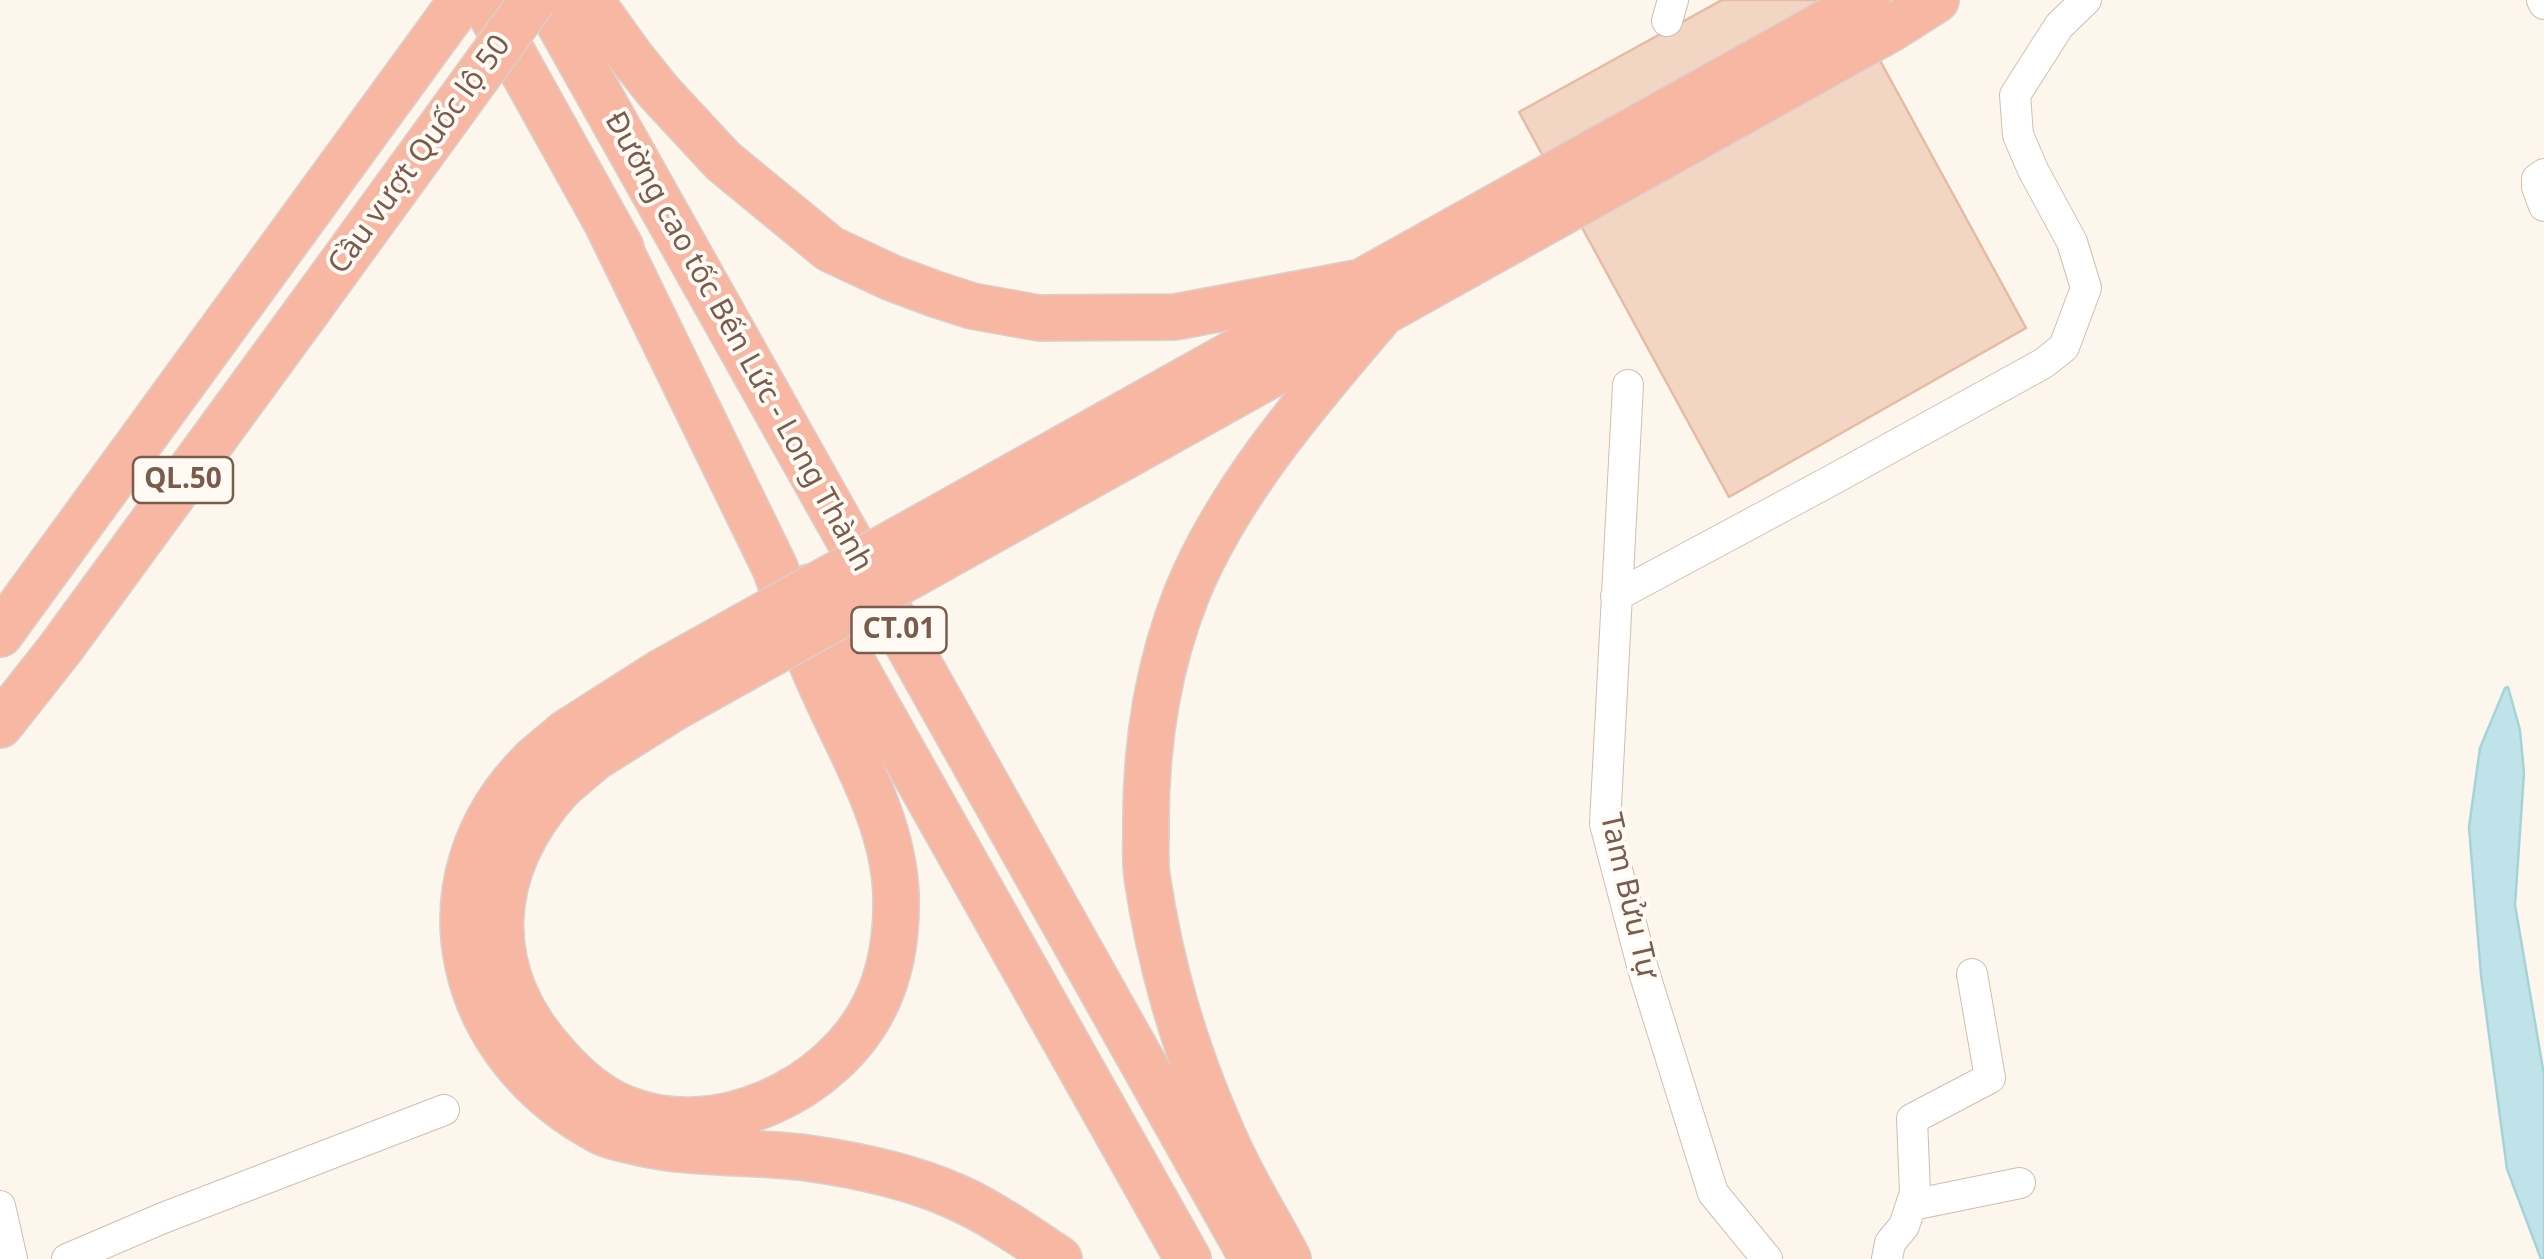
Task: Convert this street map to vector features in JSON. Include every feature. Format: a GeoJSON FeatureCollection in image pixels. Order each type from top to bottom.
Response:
{"type":"FeatureCollection","features":[{"type":"Feature","properties":{"kind":"highway","name":"Cầu vượt Quốc lộ 50"},"geometry":{"type":"LineString","coordinates":[[0,634],[462,0]]}},
{"type":"Feature","properties":{"kind":"highway","name":"Đường cao tốc Bến Lức - Long Thành"},"geometry":{"type":"LineString","coordinates":[[484,0],[1188,1259]]}},
{"type":"Feature","properties":{"kind":"highway","name":"Cầu vượt Quốc lộ 50"},"geometry":{"type":"LineString","coordinates":[[0,726],[533,0]]}},
{"type":"Feature","properties":{"kind":"highway","name":"Đường cao tốc Bến Lức - Long Thành"},"geometry":{"type":"LineString","coordinates":[[546,0],[1254,1259]]}},
{"type":"Feature","properties":{"kind":"highway"},"geometry":{"type":"LineString","coordinates":[[590,0],[684,122],[723,161],[830,248],[934,294],[972,306],[1039,318],[1175,317],[1372,298],[1867,0]]}},
{"type":"Feature","properties":{"kind":"highway"},"geometry":{"type":"LineString","coordinates":[[1059,1259],[955,1196],[886,1172],[806,1158],[670,1149],[607,1135],[553,1101],[510,1056],[480,1007],[465,956],[462,910],[472,862],[487,822],[509,784],[594,758],[1151,420],[1372,298],[1892,28],[1936,0]]}},
{"type":"Feature","properties":{"kind":"highway"},"geometry":{"type":"LineString","coordinates":[[548,773],[539,811],[508,874],[501,906],[501,945],[513,991],[538,1037],[574,1076],[622,1108],[660,1118],[705,1120],[748,1110],[792,1091],[826,1067],[852,1040],[875,1005],[893,954],[896,892],[887,836],[867,781],[793,619],[775,568],[606,221]]}},
{"type":"Feature","properties":{"kind":"highway"},"geometry":{"type":"LineString","coordinates":[[1288,1259],[1222,1134],[1178,1020],[1147,873],[1149,743],[1162,672],[1188,592],[1221,527],[1372,298]]}},
{"type":"Feature","properties":{"kind":"street"},"geometry":{"type":"LineString","coordinates":[[1616,596],[2044,363],[2064,347],[2086,288],[2072,242],[2018,135],[2015,95],[2058,26],[2086,0]]}},
{"type":"Feature","properties":{"kind":"street"},"geometry":{"type":"LineString","coordinates":[[2544,174],[2537,178],[2537,186],[2544,206]]}},
{"type":"Feature","properties":{"kind":"street","name":"Tam Bửu Tự"},"geometry":{"type":"LineString","coordinates":[[1628,385],[1605,824],[1643,969],[1713,1193],[1767,1259]]}},
{"type":"Feature","properties":{"kind":"street"},"geometry":{"type":"LineString","coordinates":[[1886,1259],[1890,1244],[1904,1226],[1915,1193],[1912,1119],[1990,1078],[1972,974]]}},
{"type":"Feature","properties":{"kind":"street"},"geometry":{"type":"LineString","coordinates":[[67,1259],[444,1110]]}},
{"type":"Feature","properties":{"kind":"street"},"geometry":{"type":"LineString","coordinates":[[1912,1205],[2020,1184]]}},
{"type":"Feature","properties":{"kind":"street"},"geometry":{"type":"LineString","coordinates":[[0,1206],[12,1259]]}},
{"type":"Feature","properties":{"kind":"water"},"geometry":{"type":"Polygon","coordinates":[[[2508,687],[2520,730],[2524,773],[2515,905],[2544,1075],[2544,1259],[2507,1169],[2481,975],[2469,827],[2480,748],[2508,687]]]}},
{"type":"Feature","properties":{"kind":"building"},"geometry":{"type":"Polygon","coordinates":[[[1722,0],[1847,0],[2026,328],[1729,497],[1519,112],[1722,0]]]}}]}
